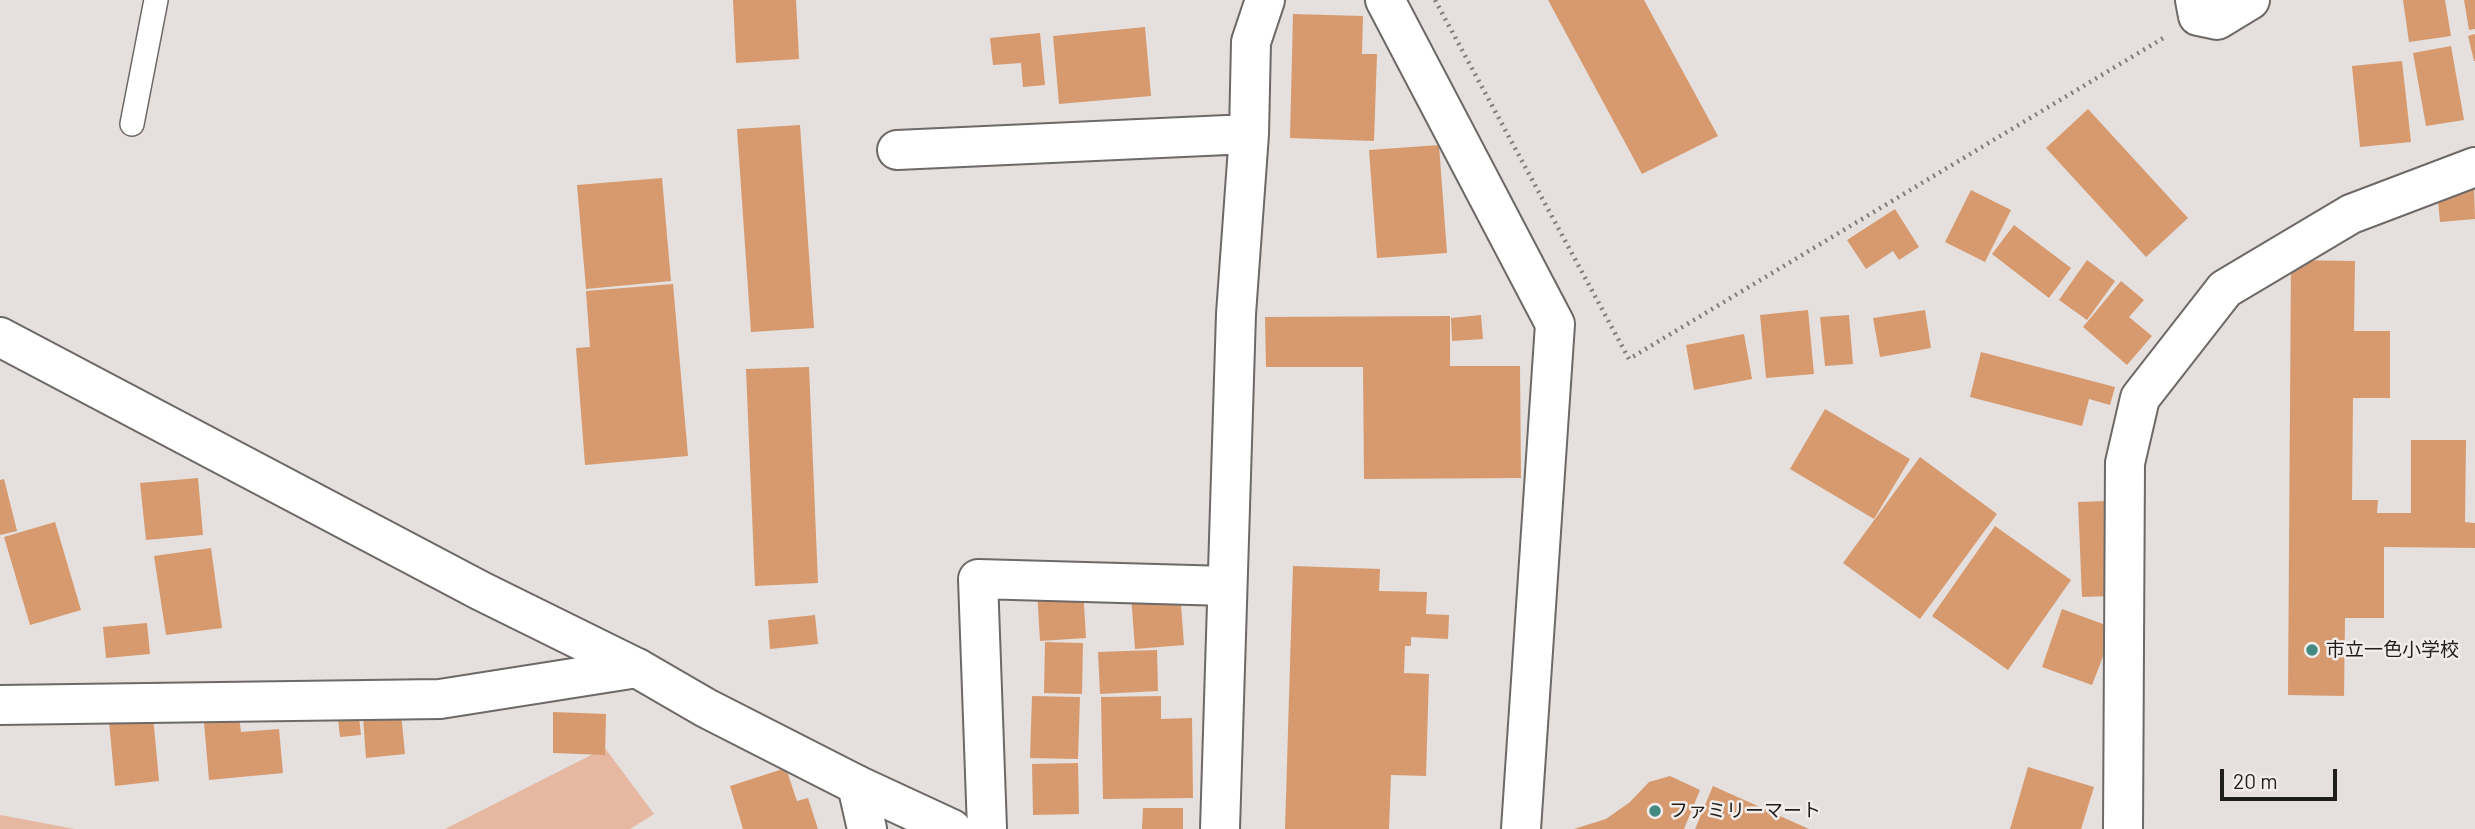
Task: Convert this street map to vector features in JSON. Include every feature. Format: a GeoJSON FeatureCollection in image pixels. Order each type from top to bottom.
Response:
{"type":"FeatureCollection","features":[{"type":"Feature","properties":{"kind":"street"},"geometry":{"type":"LineString","coordinates":[[1220,829],[1236,314],[1249,134],[1251,42],[1265,0]]}},
{"type":"Feature","properties":{"kind":"street"},"geometry":{"type":"LineString","coordinates":[[1385,0],[1555,324],[1521,829]]}},
{"type":"Feature","properties":{"kind":"street"},"geometry":{"type":"LineString","coordinates":[[2197,8],[2217,20],[2250,0]]}},
{"type":"Feature","properties":{"kind":"street"},"geometry":{"type":"LineString","coordinates":[[897,150],[1249,134]]}},
{"type":"Feature","properties":{"kind":"street"},"geometry":{"type":"LineString","coordinates":[[2123,829],[2125,463],[2140,398],[2225,289],[2351,214],[2475,167]]}},
{"type":"Feature","properties":{"kind":"street"},"geometry":{"type":"LineString","coordinates":[[0,337],[481,592],[637,668],[706,708],[857,785],[952,829]]}},
{"type":"Feature","properties":{"kind":"street"},"geometry":{"type":"LineString","coordinates":[[987,829],[978,579],[1227,586]]}},
{"type":"Feature","properties":{"kind":"street"},"geometry":{"type":"LineString","coordinates":[[0,705],[440,699],[637,668]]}},
{"type":"Feature","properties":{"kind":"street"},"geometry":{"type":"LineString","coordinates":[[857,785],[867,829]]}},
{"type":"Feature","properties":{"kind":"lane"},"geometry":{"type":"LineString","coordinates":[[132,124],[156,0]]}},
{"type":"Feature","properties":{"kind":"path"},"geometry":{"type":"LineString","coordinates":[[1435,0],[1629,359],[2197,8]]}},
{"type":"Feature","properties":{"kind":"shaded area"},"geometry":{"type":"Polygon","coordinates":[[[605,748],[654,814],[630,829],[445,829],[605,748]]]}},
{"type":"Feature","properties":{"kind":"shaded area"},"geometry":{"type":"Polygon","coordinates":[[[0,815],[75,829],[0,829],[0,815]]]}},
{"type":"Feature","properties":{"kind":"building"},"geometry":{"type":"Polygon","coordinates":[[[733,0],[796,0],[799,59],[736,63],[733,0]]]}},
{"type":"Feature","properties":{"kind":"building"},"geometry":{"type":"Polygon","coordinates":[[[1548,0],[1644,0],[1718,136],[1642,174],[1548,0]]]}},
{"type":"Feature","properties":{"kind":"building"},"geometry":{"type":"Polygon","coordinates":[[[2403,0],[2445,0],[2451,36],[2409,42],[2403,0]]]}},
{"type":"Feature","properties":{"kind":"building"},"geometry":{"type":"Polygon","coordinates":[[[2464,0],[2475,0],[2475,29],[2469,30],[2464,0]]]}},
{"type":"Feature","properties":{"kind":"building"},"geometry":{"type":"Polygon","coordinates":[[[1293,14],[1363,16],[1362,54],[1377,54],[1374,141],[1290,138],[1293,14]]]}},
{"type":"Feature","properties":{"kind":"building"},"geometry":{"type":"Polygon","coordinates":[[[1145,27],[1151,96],[1059,104],[1053,36],[1145,27]]]}},
{"type":"Feature","properties":{"kind":"building"},"geometry":{"type":"Polygon","coordinates":[[[1040,33],[1045,85],[1023,87],[1021,63],[993,65],[990,38],[1040,33]]]}},
{"type":"Feature","properties":{"kind":"building"},"geometry":{"type":"Polygon","coordinates":[[[2475,34],[2475,61],[2474,61],[2468,36],[2475,34]]]}},
{"type":"Feature","properties":{"kind":"building"},"geometry":{"type":"Polygon","coordinates":[[[2451,46],[2464,120],[2426,126],[2413,53],[2451,46]]]}},
{"type":"Feature","properties":{"kind":"building"},"geometry":{"type":"Polygon","coordinates":[[[2402,61],[2411,142],[2360,147],[2352,66],[2402,61]]]}},
{"type":"Feature","properties":{"kind":"building"},"geometry":{"type":"Polygon","coordinates":[[[2088,109],[2188,218],[2146,257],[2046,148],[2088,109]]]}},
{"type":"Feature","properties":{"kind":"building"},"geometry":{"type":"Polygon","coordinates":[[[800,125],[814,328],[751,332],[737,129],[800,125]]]}},
{"type":"Feature","properties":{"kind":"building"},"geometry":{"type":"Polygon","coordinates":[[[1439,145],[1447,253],[1377,258],[1369,150],[1439,145]]]}},
{"type":"Feature","properties":{"kind":"building"},"geometry":{"type":"Polygon","coordinates":[[[662,178],[671,281],[586,289],[577,185],[662,178]]]}},
{"type":"Feature","properties":{"kind":"building"},"geometry":{"type":"Polygon","coordinates":[[[2474,188],[2475,219],[2440,222],[2437,191],[2474,188]]]}},
{"type":"Feature","properties":{"kind":"building"},"geometry":{"type":"Polygon","coordinates":[[[1971,190],[2011,210],[1985,262],[1945,242],[1971,190]]]}},
{"type":"Feature","properties":{"kind":"building"},"geometry":{"type":"Polygon","coordinates":[[[1895,209],[1919,247],[1899,260],[1893,251],[1866,269],[1847,240],[1895,209]]]}},
{"type":"Feature","properties":{"kind":"building"},"geometry":{"type":"Polygon","coordinates":[[[2014,225],[2071,268],[2049,298],[1992,254],[2014,225]]]}},
{"type":"Feature","properties":{"kind":"building"},"geometry":{"type":"Polygon","coordinates":[[[2087,260],[2115,281],[2087,320],[2059,300],[2087,260]]]}},
{"type":"Feature","properties":{"kind":"building"},"geometry":{"type":"Polygon","coordinates":[[[2291,260],[2355,261],[2354,331],[2390,331],[2390,398],[2353,398],[2352,500],[2378,500],[2377,513],[2411,513],[2411,440],[2466,440],[2465,522],[2475,523],[2475,548],[2384,547],[2384,618],[2345,618],[2344,696],[2288,695],[2291,260]]]}},
{"type":"Feature","properties":{"kind":"building"},"geometry":{"type":"Polygon","coordinates":[[[2121,281],[2144,300],[2129,317],[2152,336],[2127,365],[2083,327],[2121,281]]]}},
{"type":"Feature","properties":{"kind":"building"},"geometry":{"type":"Polygon","coordinates":[[[673,284],[688,456],[585,465],[576,348],[590,347],[586,291],[673,284]]]}},
{"type":"Feature","properties":{"kind":"building"},"geometry":{"type":"Polygon","coordinates":[[[1808,310],[1814,374],[1766,378],[1760,315],[1808,310]]]}},
{"type":"Feature","properties":{"kind":"building"},"geometry":{"type":"Polygon","coordinates":[[[1925,310],[1931,348],[1880,357],[1873,318],[1925,310]]]}},
{"type":"Feature","properties":{"kind":"building"},"geometry":{"type":"Polygon","coordinates":[[[1481,315],[1483,339],[1452,341],[1451,318],[1481,315]]]}},
{"type":"Feature","properties":{"kind":"building"},"geometry":{"type":"Polygon","coordinates":[[[1849,315],[1853,364],[1825,366],[1820,317],[1849,315]]]}},
{"type":"Feature","properties":{"kind":"building"},"geometry":{"type":"Polygon","coordinates":[[[1450,316],[1450,366],[1520,366],[1521,478],[1364,479],[1363,367],[1266,367],[1265,317],[1450,316]]]}},
{"type":"Feature","properties":{"kind":"building"},"geometry":{"type":"Polygon","coordinates":[[[1744,334],[1752,379],[1694,390],[1686,345],[1744,334]]]}},
{"type":"Feature","properties":{"kind":"building"},"geometry":{"type":"Polygon","coordinates":[[[1981,352],[2115,387],[2110,405],[2089,399],[2082,426],[1970,397],[1981,352]]]}},
{"type":"Feature","properties":{"kind":"building"},"geometry":{"type":"Polygon","coordinates":[[[809,367],[818,583],[755,586],[746,369],[809,367]]]}},
{"type":"Feature","properties":{"kind":"building"},"geometry":{"type":"Polygon","coordinates":[[[1825,409],[1910,459],[1874,519],[1790,469],[1825,409]]]}},
{"type":"Feature","properties":{"kind":"building"},"geometry":{"type":"Polygon","coordinates":[[[1920,457],[1997,514],[1920,619],[1843,563],[1920,457]]]}},
{"type":"Feature","properties":{"kind":"building"},"geometry":{"type":"Polygon","coordinates":[[[198,478],[203,535],[146,540],[140,483],[198,478]]]}},
{"type":"Feature","properties":{"kind":"building"},"geometry":{"type":"Polygon","coordinates":[[[4,479],[17,531],[0,535],[0,480],[4,479]]]}},
{"type":"Feature","properties":{"kind":"building"},"geometry":{"type":"Polygon","coordinates":[[[2106,501],[2110,596],[2082,597],[2078,502],[2106,501]]]}},
{"type":"Feature","properties":{"kind":"building"},"geometry":{"type":"Polygon","coordinates":[[[55,522],[81,610],[30,625],[4,537],[55,522]]]}},
{"type":"Feature","properties":{"kind":"building"},"geometry":{"type":"Polygon","coordinates":[[[1995,526],[2071,580],[2008,670],[1932,616],[1995,526]]]}},
{"type":"Feature","properties":{"kind":"building"},"geometry":{"type":"Polygon","coordinates":[[[211,548],[222,628],[166,635],[154,556],[211,548]]]}},
{"type":"Feature","properties":{"kind":"building"},"geometry":{"type":"Polygon","coordinates":[[[1293,566],[1380,569],[1379,591],[1427,592],[1426,614],[1449,615],[1448,639],[1411,637],[1411,646],[1405,646],[1404,673],[1429,674],[1426,776],[1391,775],[1389,829],[1285,829],[1293,566]]]}},
{"type":"Feature","properties":{"kind":"building"},"geometry":{"type":"Polygon","coordinates":[[[1083,588],[1086,638],[1040,641],[1037,591],[1083,588]]]}},
{"type":"Feature","properties":{"kind":"building"},"geometry":{"type":"Polygon","coordinates":[[[1180,591],[1184,645],[1135,649],[1131,595],[1180,591]]]}},
{"type":"Feature","properties":{"kind":"building"},"geometry":{"type":"Polygon","coordinates":[[[2062,609],[2114,628],[2092,685],[2042,667],[2062,609]]]}},
{"type":"Feature","properties":{"kind":"building"},"geometry":{"type":"Polygon","coordinates":[[[815,615],[818,644],[770,649],[768,620],[815,615]]]}},
{"type":"Feature","properties":{"kind":"building"},"geometry":{"type":"Polygon","coordinates":[[[147,623],[150,654],[106,658],[103,627],[147,623]]]}},
{"type":"Feature","properties":{"kind":"building"},"geometry":{"type":"Polygon","coordinates":[[[1045,642],[1083,643],[1082,694],[1044,693],[1045,642]]]}},
{"type":"Feature","properties":{"kind":"building"},"geometry":{"type":"Polygon","coordinates":[[[1157,650],[1158,691],[1100,694],[1098,652],[1157,650]]]}},
{"type":"Feature","properties":{"kind":"building"},"geometry":{"type":"Polygon","coordinates":[[[1032,696],[1080,697],[1078,759],[1030,758],[1032,696]]]}},
{"type":"Feature","properties":{"kind":"building"},"geometry":{"type":"Polygon","coordinates":[[[1161,696],[1161,719],[1192,718],[1193,798],[1103,799],[1101,697],[1161,696]]]}},
{"type":"Feature","properties":{"kind":"building"},"geometry":{"type":"Polygon","coordinates":[[[152,705],[159,781],[115,786],[108,710],[152,705]]]}},
{"type":"Feature","properties":{"kind":"building"},"geometry":{"type":"Polygon","coordinates":[[[238,708],[241,732],[279,729],[283,773],[209,780],[203,711],[238,708]]]}},
{"type":"Feature","properties":{"kind":"building"},"geometry":{"type":"Polygon","coordinates":[[[358,708],[361,735],[340,737],[337,710],[358,708]]]}},
{"type":"Feature","properties":{"kind":"building"},"geometry":{"type":"Polygon","coordinates":[[[553,712],[606,714],[605,755],[553,753],[553,712]]]}},
{"type":"Feature","properties":{"kind":"building"},"geometry":{"type":"Polygon","coordinates":[[[401,713],[405,754],[366,758],[363,717],[401,713]]]}},
{"type":"Feature","properties":{"kind":"building"},"geometry":{"type":"Polygon","coordinates":[[[1078,763],[1079,814],[1033,815],[1032,764],[1078,763]]]}},
{"type":"Feature","properties":{"kind":"building"},"geometry":{"type":"Polygon","coordinates":[[[2028,767],[2094,787],[2081,829],[2010,829],[2028,767]]]}},
{"type":"Feature","properties":{"kind":"building"},"geometry":{"type":"Polygon","coordinates":[[[786,768],[797,801],[808,798],[818,829],[743,829],[730,786],[786,768]]]}},
{"type":"Feature","properties":{"kind":"building","name":"ファミリーマート"},"geometry":{"type":"Polygon","coordinates":[[[1670,776],[1700,790],[1684,829],[1574,829],[1606,819],[1630,802],[1649,782],[1670,776]]]}},
{"type":"Feature","properties":{"kind":"building"},"geometry":{"type":"Polygon","coordinates":[[[1713,786],[1809,829],[1695,829],[1713,786]]]}},
{"type":"Feature","properties":{"kind":"building"},"geometry":{"type":"Polygon","coordinates":[[[1143,808],[1183,808],[1183,829],[1142,829],[1143,808]]]}},
{"type":"Feature","properties":{"kind":"place","name":"市立一色小学校"},"geometry":{"type":"Point","coordinates":[2312,650]}},
{"type":"Feature","properties":{"kind":"place","name":"ファミリーマート"},"geometry":{"type":"Point","coordinates":[1655,811]}}]}
